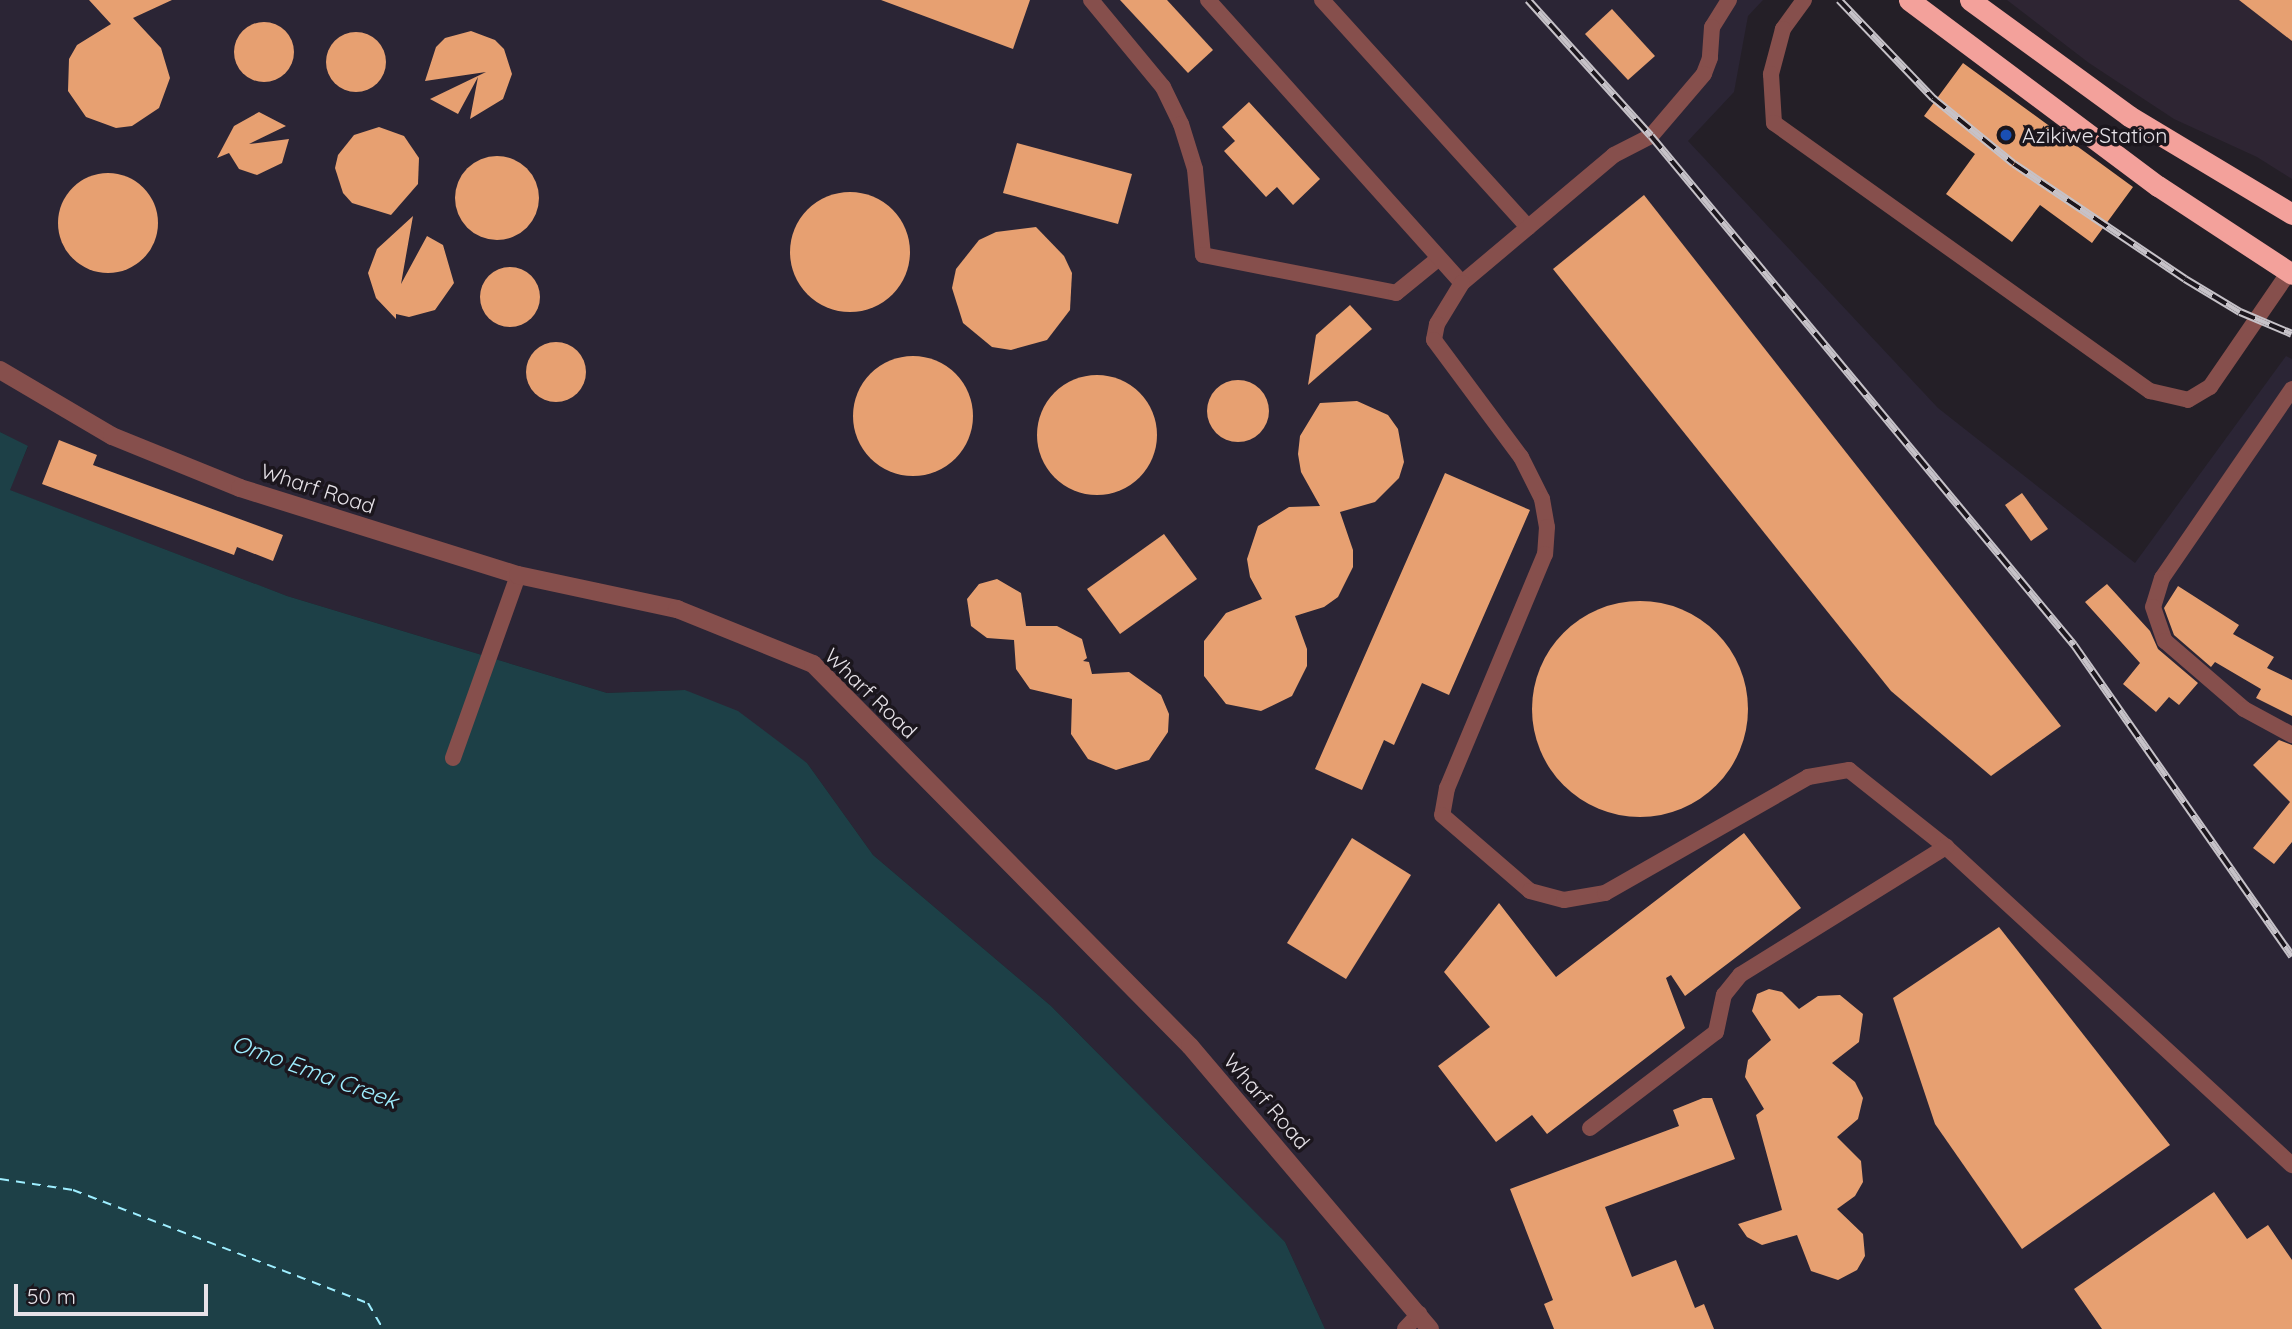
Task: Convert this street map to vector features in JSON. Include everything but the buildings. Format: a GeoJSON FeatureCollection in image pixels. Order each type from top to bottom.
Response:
{"type":"FeatureCollection","features":[{"type":"Feature","properties":{"kind":"highway"},"geometry":{"type":"LineString","coordinates":[[1909,0],[2158,186],[2291,273]]}},
{"type":"Feature","properties":{"kind":"highway"},"geometry":{"type":"LineString","coordinates":[[1970,0],[2129,116],[2292,214]]}},
{"type":"Feature","properties":{"kind":"highway"},"geometry":{"type":"LineString","coordinates":[[2256,193],[2292,220]]}},
{"type":"Feature","properties":{"kind":"street","name":"Wharf Road"},"geometry":{"type":"LineString","coordinates":[[0,370],[112,436],[240,488],[518,575],[677,609],[813,664],[1189,1046],[1430,1329]]}},
{"type":"Feature","properties":{"kind":"lane"},"geometry":{"type":"LineString","coordinates":[[1091,0],[1163,87],[1181,124],[1195,169],[1203,255],[1396,293],[1439,258]]}},
{"type":"Feature","properties":{"kind":"lane"},"geometry":{"type":"LineString","coordinates":[[1208,0],[1462,283]]}},
{"type":"Feature","properties":{"kind":"lane"},"geometry":{"type":"LineString","coordinates":[[1322,0],[1528,227]]}},
{"type":"Feature","properties":{"kind":"lane"},"geometry":{"type":"LineString","coordinates":[[1729,0],[1712,27],[1710,58],[1704,75],[1651,136],[1614,155],[1462,283],[1437,324],[1434,340],[1521,457],[1542,499],[1547,527],[1545,554],[1447,788],[1442,815],[1452,828],[1530,891],[1564,900],[1605,893],[1808,777],[1849,770],[1946,847],[2292,1165]]}},
{"type":"Feature","properties":{"kind":"lane"},"geometry":{"type":"LineString","coordinates":[[1804,0],[1783,29],[1771,74],[1774,123],[2150,391],[2188,400],[2210,387],[2291,273]]}},
{"type":"Feature","properties":{"kind":"lane"},"geometry":{"type":"LineString","coordinates":[[2292,389],[2162,578],[2153,607],[2165,641],[2244,709],[2292,735]]}},
{"type":"Feature","properties":{"kind":"lane"},"geometry":{"type":"LineString","coordinates":[[453,758],[518,575]]}},
{"type":"Feature","properties":{"kind":"lane"},"geometry":{"type":"LineString","coordinates":[[1590,1128],[1716,1032],[1724,995],[1740,975],[1946,847]]}},
{"type":"Feature","properties":{"kind":"lane"},"geometry":{"type":"LineString","coordinates":[[1405,1329],[1419,1314]]}},
{"type":"Feature","properties":{"kind":"shaded area"},"geometry":{"type":"Polygon","coordinates":[[[0,0],[1763,0],[1748,16],[1734,92],[1688,141],[1938,408],[2135,563],[2286,356],[2292,359],[2292,1329],[1325,1329],[1285,1242],[1051,1006],[873,855],[807,763],[685,690],[607,693],[287,596],[9,490],[28,447],[0,432],[0,0]]]}},
{"type":"Feature","properties":{"kind":"shaded area"},"geometry":{"type":"Polygon","coordinates":[[[2007,0],[2292,0],[2292,179],[2257,157],[2174,119],[2089,63],[2007,0]]]}},
{"type":"Feature","properties":{"kind":"water","name":"Omo Ema Creek"},"geometry":{"type":"Polygon","coordinates":[[[0,432],[28,446],[10,490],[287,596],[607,693],[685,690],[738,711],[807,763],[873,855],[1051,1006],[1285,1242],[1325,1329],[0,1329],[0,432]]]}},
{"type":"Feature","properties":{"kind":"ferry route"},"geometry":{"type":"LineString","coordinates":[[0,1179],[73,1190],[368,1303],[383,1329]]}},
{"type":"Feature","properties":{"kind":"railway"},"geometry":{"type":"LineString","coordinates":[[1528,0],[1651,136],[2074,645],[2292,956]]}},
{"type":"Feature","properties":{"kind":"railway"},"geometry":{"type":"LineString","coordinates":[[1839,0],[1933,98],[2014,164],[2185,279],[2240,312],[2292,334]]}},
{"type":"Feature","properties":{"kind":"place","name":"Azikiwe Station"},"geometry":{"type":"Point","coordinates":[2006,135]}}]}
